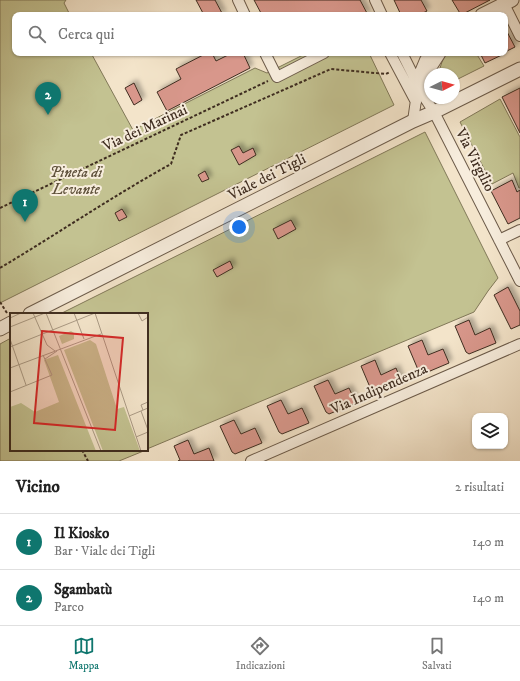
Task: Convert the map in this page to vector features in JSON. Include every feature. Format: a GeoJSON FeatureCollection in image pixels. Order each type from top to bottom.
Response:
{"type":"FeatureCollection","features":[{"type":"Feature","properties":{"kind":"street"},"geometry":{"type":"LineString","coordinates":[[238,0],[244,12]]}},
{"type":"Feature","properties":{"kind":"street"},"geometry":{"type":"LineString","coordinates":[[375,0],[381,12]]}},
{"type":"Feature","properties":{"kind":"street"},"geometry":{"type":"LineString","coordinates":[[487,12],[506,1],[520,36]]}},
{"type":"Feature","properties":{"kind":"street"},"geometry":{"type":"LineString","coordinates":[[266,56],[277,77],[318,56]]}},
{"type":"Feature","properties":{"kind":"street"},"geometry":{"type":"LineString","coordinates":[[391,56],[397,68],[419,94]]}},
{"type":"Feature","properties":{"kind":"street","name":"Via Virgilio"},"geometry":{"type":"LineString","coordinates":[[403,56],[419,94],[434,112],[520,281]]}},
{"type":"Feature","properties":{"kind":"street"},"geometry":{"type":"LineString","coordinates":[[413,121],[419,94],[420,69],[427,56]]}},
{"type":"Feature","properties":{"kind":"street"},"geometry":{"type":"LineString","coordinates":[[419,94],[430,68],[438,56]]}},
{"type":"Feature","properties":{"kind":"street","name":"Viale dei Tigli"},"geometry":{"type":"LineString","coordinates":[[32,313],[413,121],[520,69]]}},
{"type":"Feature","properties":{"kind":"street"},"geometry":{"type":"LineString","coordinates":[[499,240],[520,230]]}},
{"type":"Feature","properties":{"kind":"street"},"geometry":{"type":"LineString","coordinates":[[0,329],[8,318]]}},
{"type":"Feature","properties":{"kind":"street","name":"Via Indipendenza"},"geometry":{"type":"LineString","coordinates":[[250,461],[520,344]]}},
{"type":"Feature","properties":{"kind":"path"},"geometry":{"type":"LineString","coordinates":[[0,268],[142,180],[171,164],[181,135],[331,69],[386,74],[397,68]]}},
{"type":"Feature","properties":{"kind":"path","name":"Via dei Marinai"},"geometry":{"type":"LineString","coordinates":[[0,208],[277,77]]}},
{"type":"Feature","properties":{"kind":"path"},"geometry":{"type":"LineString","coordinates":[[0,302],[8,318]]}},
{"type":"Feature","properties":{"kind":"path"},"geometry":{"type":"LineString","coordinates":[[83,451],[88,461]]}},
{"type":"Feature","properties":{"kind":"green space","name":"Pineta di Levante"},"geometry":{"type":"Polygon","coordinates":[[[0,0],[66,0],[64,3],[68,12],[12,12],[12,56],[93,56],[133,130],[255,68],[267,73],[301,56],[370,56],[394,105],[0,303],[0,0]]]}},
{"type":"Feature","properties":{"kind":"green space"},"geometry":{"type":"Polygon","coordinates":[[[445,56],[478,56],[484,66],[460,78],[460,68],[440,68],[445,56]]]}},
{"type":"Feature","properties":{"kind":"green space"},"geometry":{"type":"Polygon","coordinates":[[[500,99],[520,137],[520,188],[513,173],[492,184],[460,122],[500,99]]]}},
{"type":"Feature","properties":{"kind":"green space"},"geometry":{"type":"Polygon","coordinates":[[[425,132],[498,278],[474,312],[148,449],[148,313],[62,313],[425,132]]]}},
{"type":"Feature","properties":{"kind":"green space"},"geometry":{"type":"Polygon","coordinates":[[[10,339],[10,451],[144,451],[119,461],[0,461],[0,344],[10,339]]]}},
{"type":"Feature","properties":{"kind":"building"},"geometry":{"type":"Polygon","coordinates":[[[196,0],[215,0],[221,12],[202,12],[196,0]]]}},
{"type":"Feature","properties":{"kind":"building"},"geometry":{"type":"Polygon","coordinates":[[[254,0],[360,0],[366,12],[260,12],[254,0]]]}},
{"type":"Feature","properties":{"kind":"building"},"geometry":{"type":"Polygon","coordinates":[[[394,0],[421,0],[427,11],[425,12],[400,12],[394,0]]]}},
{"type":"Feature","properties":{"kind":"building"},"geometry":{"type":"Polygon","coordinates":[[[452,0],[490,0],[467,12],[459,12],[452,0]]]}},
{"type":"Feature","properties":{"kind":"building"},"geometry":{"type":"Polygon","coordinates":[[[508,34],[515,47],[508,50],[508,34]]]}},
{"type":"Feature","properties":{"kind":"building"},"geometry":{"type":"Polygon","coordinates":[[[201,56],[214,56],[216,61],[226,56],[244,56],[250,68],[167,111],[157,92],[181,79],[176,69],[201,56]]]}},
{"type":"Feature","properties":{"kind":"building"},"geometry":{"type":"Polygon","coordinates":[[[482,56],[500,56],[485,63],[482,56]]]}},
{"type":"Feature","properties":{"kind":"building"},"geometry":{"type":"Polygon","coordinates":[[[134,83],[142,100],[134,105],[125,88],[134,83]]]}},
{"type":"Feature","properties":{"kind":"building"},"geometry":{"type":"Polygon","coordinates":[[[520,88],[520,133],[502,97],[520,88]]]}},
{"type":"Feature","properties":{"kind":"building"},"geometry":{"type":"Polygon","coordinates":[[[239,146],[243,153],[253,148],[256,155],[239,165],[231,150],[239,146]]]}},
{"type":"Feature","properties":{"kind":"building"},"geometry":{"type":"Polygon","coordinates":[[[205,171],[209,179],[202,182],[198,175],[205,171]]]}},
{"type":"Feature","properties":{"kind":"building"},"geometry":{"type":"Polygon","coordinates":[[[512,180],[517,192],[520,190],[520,218],[508,224],[491,191],[512,180]]]}},
{"type":"Feature","properties":{"kind":"building"},"geometry":{"type":"Polygon","coordinates":[[[122,209],[127,217],[119,221],[115,213],[122,209]]]}},
{"type":"Feature","properties":{"kind":"building"},"geometry":{"type":"Polygon","coordinates":[[[291,220],[296,229],[278,239],[273,229],[291,220]]]}},
{"type":"Feature","properties":{"kind":"building"},"geometry":{"type":"Polygon","coordinates":[[[230,261],[233,268],[217,277],[213,270],[230,261]]]}},
{"type":"Feature","properties":{"kind":"building"},"geometry":{"type":"Polygon","coordinates":[[[508,287],[520,311],[520,325],[511,329],[494,295],[508,287]]]}},
{"type":"Feature","properties":{"kind":"building"},"geometry":{"type":"Polygon","coordinates":[[[469,320],[475,335],[490,328],[496,343],[469,354],[466,352],[455,326],[469,320]]]}},
{"type":"Feature","properties":{"kind":"building"},"geometry":{"type":"Polygon","coordinates":[[[422,340],[428,355],[443,349],[449,363],[423,374],[419,372],[408,346],[422,340]]]}},
{"type":"Feature","properties":{"kind":"building"},"geometry":{"type":"Polygon","coordinates":[[[375,360],[381,375],[396,368],[402,383],[376,394],[372,392],[361,366],[375,360]]]}},
{"type":"Feature","properties":{"kind":"building"},"geometry":{"type":"Polygon","coordinates":[[[328,380],[335,394],[349,388],[356,403],[329,414],[326,412],[314,386],[328,380]]]}},
{"type":"Feature","properties":{"kind":"building"},"geometry":{"type":"Polygon","coordinates":[[[281,400],[288,414],[302,408],[309,423],[282,434],[279,432],[267,406],[281,400]]]}},
{"type":"Feature","properties":{"kind":"building"},"geometry":{"type":"Polygon","coordinates":[[[234,420],[241,434],[255,428],[262,443],[235,454],[232,452],[220,426],[234,420]]]}},
{"type":"Feature","properties":{"kind":"building"},"geometry":{"type":"Polygon","coordinates":[[[188,440],[194,454],[209,448],[214,461],[178,461],[180,460],[174,446],[188,440]]]}},
{"type":"Feature","properties":{"kind":"place","name":"Sgambatù"},"geometry":{"type":"Point","coordinates":[48,115]}},
{"type":"Feature","properties":{"kind":"place","name":"Il Kiosko"},"geometry":{"type":"Point","coordinates":[25,222]}}]}
